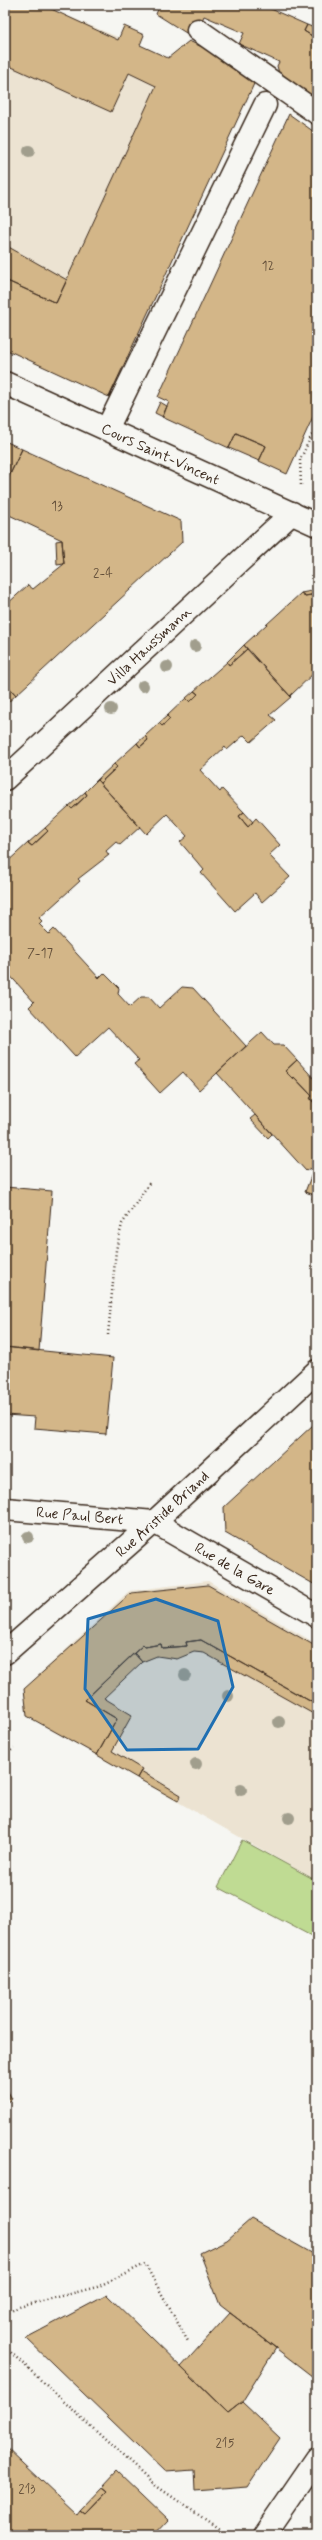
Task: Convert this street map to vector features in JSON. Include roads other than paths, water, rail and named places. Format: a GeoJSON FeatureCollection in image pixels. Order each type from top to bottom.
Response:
{"type":"FeatureCollection","features":[{"type":"Feature","properties":{"kind":"street"},"geometry":{"type":"LineString","coordinates":[[198,30],[317,112]]}},
{"type":"Feature","properties":{"kind":"street"},"geometry":{"type":"LineString","coordinates":[[107,429],[265,105]]}},
{"type":"Feature","properties":{"kind":"street","name":"Cours Saint-Vincent"},"geometry":{"type":"LineString","coordinates":[[5,383],[317,525]]}},
{"type":"Feature","properties":{"kind":"street","name":"Villa Haussmann"},"geometry":{"type":"LineString","coordinates":[[5,780],[292,513]]}},
{"type":"Feature","properties":{"kind":"street","name":"Rue Aristide Briand"},"geometry":{"type":"LineString","coordinates":[[5,1653],[154,1522],[317,1371]]}},
{"type":"Feature","properties":{"kind":"street","name":"Rue Paul Bert"},"geometry":{"type":"LineString","coordinates":[[5,1509],[154,1522]]}},
{"type":"Feature","properties":{"kind":"street","name":"Rue de la Gare"},"geometry":{"type":"LineString","coordinates":[[154,1522],[317,1616]]}},
{"type":"Feature","properties":{"kind":"street"},"geometry":{"type":"LineString","coordinates":[[264,2535],[317,2458]]}}]}
